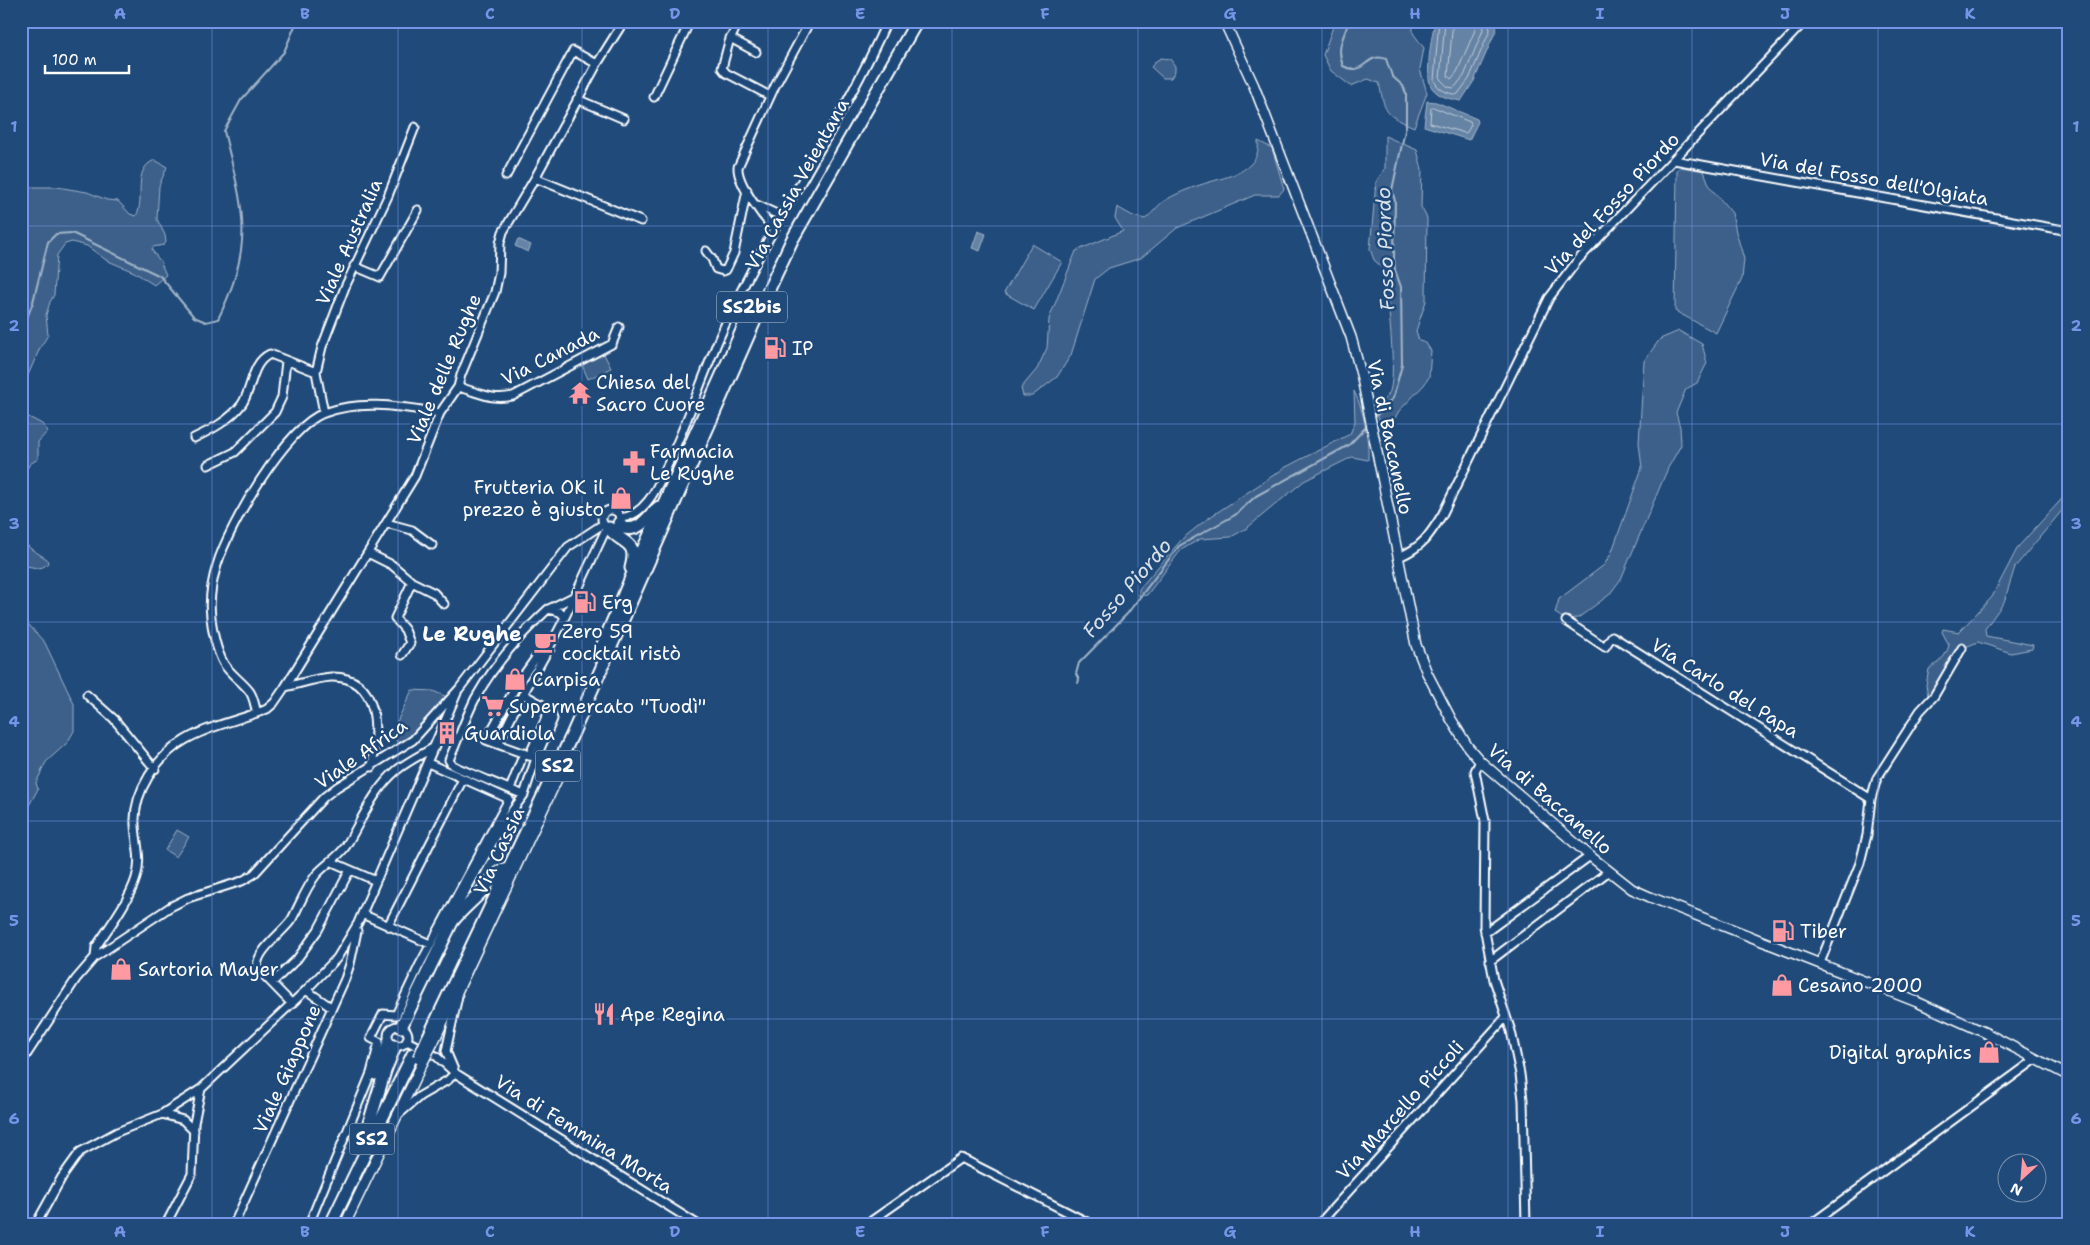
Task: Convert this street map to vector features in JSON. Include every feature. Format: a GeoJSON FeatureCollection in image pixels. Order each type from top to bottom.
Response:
{"type":"FeatureCollection","features":[{"type":"Feature","properties":{"kind":"highway","name":"Via Cassia Veientana"},"geometry":{"type":"LineString","coordinates":[[663,505],[786,236],[909,21]]}},
{"type":"Feature","properties":{"kind":"highway","name":"Via Cassia Veientana"},"geometry":{"type":"LineString","coordinates":[[680,488],[792,240],[917,21]]}},
{"type":"Feature","properties":{"kind":"highway","name":"Via Cassia"},"geometry":{"type":"LineString","coordinates":[[338,1224],[572,735],[680,488]]}},
{"type":"Feature","properties":{"kind":"highway"},"geometry":{"type":"LineString","coordinates":[[628,586],[633,553],[626,541],[613,533],[612,524],[630,530],[641,526],[663,505]]}},
{"type":"Feature","properties":{"kind":"highway","name":"Via Cassia"},"geometry":{"type":"LineString","coordinates":[[427,1040],[502,870],[565,734],[663,505]]}},
{"type":"Feature","properties":{"kind":"highway"},"geometry":{"type":"LineString","coordinates":[[616,649],[648,574],[649,559]]}},
{"type":"Feature","properties":{"kind":"highway"},"geometry":{"type":"LineString","coordinates":[[400,1027],[452,922],[459,912],[502,870]]}},
{"type":"Feature","properties":{"kind":"highway"},"geometry":{"type":"LineString","coordinates":[[354,1177],[353,1170],[374,1112],[392,1042]]}},
{"type":"Feature","properties":{"kind":"highway","name":"Via Cassia"},"geometry":{"type":"LineString","coordinates":[[331,1224],[418,1058]]}},
{"type":"Feature","properties":{"kind":"street","name":"Viale delle Rughe"},"geometry":{"type":"LineString","coordinates":[[21,1063],[76,979],[95,957],[96,947],[136,878],[140,859],[135,825],[135,809],[142,788],[155,768],[183,741],[257,714],[268,709],[274,703],[421,464],[440,413],[458,387],[460,375],[495,292],[499,273],[501,238],[577,98],[624,21]]}},
{"type":"Feature","properties":{"kind":"street"},"geometry":{"type":"LineString","coordinates":[[654,97],[690,21]]}},
{"type":"Feature","properties":{"kind":"street"},"geometry":{"type":"LineString","coordinates":[[739,21],[730,38],[723,62],[723,70],[770,96]]}},
{"type":"Feature","properties":{"kind":"street"},"geometry":{"type":"LineString","coordinates":[[774,229],[761,215],[754,203],[738,175],[738,167],[770,96],[810,21]]}},
{"type":"Feature","properties":{"kind":"street","name":"Viale Africa"},"geometry":{"type":"LineString","coordinates":[[95,957],[170,906],[188,898],[242,881],[262,868],[324,797],[413,740],[458,689],[568,548],[629,517],[654,493],[678,442],[729,315],[781,216],[868,64],[887,21]]}},
{"type":"Feature","properties":{"kind":"street","name":"Via di Baccanello"},"geometry":{"type":"LineString","coordinates":[[1224,21],[1254,86],[1351,337],[1362,378],[1412,627],[1420,657],[1455,725],[1480,761],[1590,856],[1634,890],[1940,1012],[2069,1076]]}},
{"type":"Feature","properties":{"kind":"street","name":"Via del Fosso Piordo"},"geometry":{"type":"LineString","coordinates":[[1399,557],[1420,546],[1439,520],[1557,287],[1578,260],[1805,21]]}},
{"type":"Feature","properties":{"kind":"street"},"geometry":{"type":"LineString","coordinates":[[730,38],[756,52]]}},
{"type":"Feature","properties":{"kind":"street"},"geometry":{"type":"LineString","coordinates":[[506,176],[573,51],[597,64]]}},
{"type":"Feature","properties":{"kind":"street"},"geometry":{"type":"LineString","coordinates":[[577,98],[624,119]]}},
{"type":"Feature","properties":{"kind":"street","name":"Viale Australia"},"geometry":{"type":"LineString","coordinates":[[324,413],[316,372],[329,329],[354,266],[388,196],[415,127]]}},
{"type":"Feature","properties":{"kind":"street","name":"Via del Fosso dell'Olgiata"},"geometry":{"type":"LineString","coordinates":[[1674,160],[2069,231]]}},
{"type":"Feature","properties":{"kind":"street"},"geometry":{"type":"LineString","coordinates":[[535,178],[641,221]]}},
{"type":"Feature","properties":{"kind":"street"},"geometry":{"type":"LineString","coordinates":[[706,251],[716,269],[726,270],[734,253],[747,190]]}},
{"type":"Feature","properties":{"kind":"street"},"geometry":{"type":"LineString","coordinates":[[754,203],[781,216]]}},
{"type":"Feature","properties":{"kind":"street"},"geometry":{"type":"LineString","coordinates":[[354,266],[380,277],[418,210]]}},
{"type":"Feature","properties":{"kind":"street","name":"Via Canada"},"geometry":{"type":"LineString","coordinates":[[458,387],[489,398],[500,399],[513,396],[612,344],[619,327]]}},
{"type":"Feature","properties":{"kind":"street"},"geometry":{"type":"LineString","coordinates":[[194,438],[226,419],[241,405],[261,358],[270,354],[286,362],[316,372]]}},
{"type":"Feature","properties":{"kind":"street"},"geometry":{"type":"LineString","coordinates":[[208,465],[235,452],[275,412],[282,397],[286,362]]}},
{"type":"Feature","properties":{"kind":"street"},"geometry":{"type":"LineString","coordinates":[[257,714],[250,693],[224,664],[218,648],[211,617],[212,589],[217,564],[248,500],[271,463],[303,428],[324,413],[347,407],[383,404],[440,413]]}},
{"type":"Feature","properties":{"kind":"street"},"geometry":{"type":"LineString","coordinates":[[386,523],[412,530],[432,545]]}},
{"type":"Feature","properties":{"kind":"street"},"geometry":{"type":"LineString","coordinates":[[550,649],[545,645],[534,660],[486,740],[498,746],[509,719],[550,649],[612,524]]}},
{"type":"Feature","properties":{"kind":"street"},"geometry":{"type":"LineString","coordinates":[[368,553],[392,565],[412,582],[434,593],[444,604]]}},
{"type":"Feature","properties":{"kind":"street"},"geometry":{"type":"LineString","coordinates":[[402,655],[410,643],[404,630],[395,618],[412,582]]}},
{"type":"Feature","properties":{"kind":"street"},"geometry":{"type":"LineString","coordinates":[[524,795],[458,768],[452,765],[449,760],[475,699],[501,661],[531,625],[548,609],[575,596]]}},
{"type":"Feature","properties":{"kind":"street"},"geometry":{"type":"LineString","coordinates":[[548,609],[560,612],[565,617]]}},
{"type":"Feature","properties":{"kind":"street","name":"Via Carlo del Papa"},"geometry":{"type":"LineString","coordinates":[[1566,621],[1605,647],[1612,636],[1871,799]]}},
{"type":"Feature","properties":{"kind":"street"},"geometry":{"type":"LineString","coordinates":[[1820,963],[1860,863],[1865,846],[1871,799],[1879,776],[1920,711],[1934,696],[1962,648]]}},
{"type":"Feature","properties":{"kind":"street"},"geometry":{"type":"LineString","coordinates":[[427,1040],[460,983],[513,876],[616,649]]}},
{"type":"Feature","properties":{"kind":"street"},"geometry":{"type":"LineString","coordinates":[[285,686],[330,677],[345,679],[357,685],[367,695],[375,711],[376,738],[372,767]]}},
{"type":"Feature","properties":{"kind":"street","name":"Viale Giappone"},"geometry":{"type":"LineString","coordinates":[[36,1224],[62,1177],[80,1152],[117,1132],[162,1114],[200,1089],[292,1004],[337,958],[358,923],[436,746],[458,689]]}},
{"type":"Feature","properties":{"kind":"street"},"geometry":{"type":"LineString","coordinates":[[510,789],[553,719],[550,709],[523,694]]}},
{"type":"Feature","properties":{"kind":"street"},"geometry":{"type":"LineString","coordinates":[[87,695],[118,724],[155,768]]}},
{"type":"Feature","properties":{"kind":"street"},"geometry":{"type":"LineString","coordinates":[[499,743],[530,756]]}},
{"type":"Feature","properties":{"kind":"street"},"geometry":{"type":"LineString","coordinates":[[292,1004],[258,968],[257,960],[269,944],[286,928],[312,881],[346,846],[372,799],[397,770],[436,746]]}},
{"type":"Feature","properties":{"kind":"street"},"geometry":{"type":"LineString","coordinates":[[314,1224],[358,1117],[392,1042],[390,1030],[400,1027],[444,930],[505,820],[524,795],[530,756]]}},
{"type":"Feature","properties":{"kind":"street"},"geometry":{"type":"LineString","coordinates":[[1480,761],[1475,773],[1485,821],[1483,910],[1485,933],[1494,980],[1515,1051],[1523,1100],[1526,1224]]}},
{"type":"Feature","properties":{"kind":"street"},"geometry":{"type":"LineString","coordinates":[[309,1224],[371,1073],[379,1042],[371,1038],[382,1014],[396,1015],[430,944],[509,799],[428,763]]}},
{"type":"Feature","properties":{"kind":"street"},"geometry":{"type":"LineString","coordinates":[[388,926],[463,779]]}},
{"type":"Feature","properties":{"kind":"street"},"geometry":{"type":"LineString","coordinates":[[1485,933],[1590,856]]}},
{"type":"Feature","properties":{"kind":"street"},"geometry":{"type":"LineString","coordinates":[[330,861],[376,881]]}},
{"type":"Feature","properties":{"kind":"street"},"geometry":{"type":"LineString","coordinates":[[272,983],[297,959],[318,930],[350,870]]}},
{"type":"Feature","properties":{"kind":"street"},"geometry":{"type":"LineString","coordinates":[[1490,961],[1609,871]]}},
{"type":"Feature","properties":{"kind":"street"},"geometry":{"type":"LineString","coordinates":[[362,914],[430,944]]}},
{"type":"Feature","properties":{"kind":"street","name":"Viale Giappone"},"geometry":{"type":"LineString","coordinates":[[234,1224],[332,1008],[350,964],[358,923]]}},
{"type":"Feature","properties":{"kind":"street"},"geometry":{"type":"LineString","coordinates":[[398,1116],[420,1096],[448,1080],[455,1073],[446,1052],[460,983]]}},
{"type":"Feature","properties":{"kind":"street"},"geometry":{"type":"LineString","coordinates":[[306,990],[332,1008]]}},
{"type":"Feature","properties":{"kind":"street","name":"Via Marcello Piccoli"},"geometry":{"type":"LineString","coordinates":[[1319,1224],[1506,1017]]}},
{"type":"Feature","properties":{"kind":"street"},"geometry":{"type":"LineString","coordinates":[[392,1042],[402,1045],[406,1041],[408,1034],[400,1027]]}},
{"type":"Feature","properties":{"kind":"street","name":"Via di Femmina Morta"},"geometry":{"type":"LineString","coordinates":[[406,1041],[436,1056],[455,1073],[697,1224]]}},
{"type":"Feature","properties":{"kind":"street"},"geometry":{"type":"LineString","coordinates":[[436,1056],[446,1052]]}},
{"type":"Feature","properties":{"kind":"street"},"geometry":{"type":"LineString","coordinates":[[345,1224],[398,1116],[418,1058]]}},
{"type":"Feature","properties":{"kind":"street"},"geometry":{"type":"LineString","coordinates":[[1811,1224],[2036,1059]]}},
{"type":"Feature","properties":{"kind":"street"},"geometry":{"type":"LineString","coordinates":[[166,1224],[192,1174],[194,1131],[200,1089]]}},
{"type":"Feature","properties":{"kind":"street"},"geometry":{"type":"LineString","coordinates":[[162,1114],[182,1120],[194,1131]]}},
{"type":"Feature","properties":{"kind":"street"},"geometry":{"type":"LineString","coordinates":[[867,1224],[961,1158],[1091,1224]]}},
{"type":"Feature","properties":{"kind":"shaded area"},"geometry":{"type":"Polygon","coordinates":[[[1335,21],[1413,21],[1413,33],[1424,48],[1420,69],[1427,93],[1414,127],[1397,119],[1388,112],[1383,102],[1379,83],[1368,79],[1351,86],[1331,71],[1323,55],[1335,21]]]}},
{"type":"Feature","properties":{"kind":"shaded area"},"geometry":{"type":"Polygon","coordinates":[[[1161,58],[1170,59],[1175,66],[1175,71],[1171,78],[1163,78],[1151,67],[1161,58]]]}},
{"type":"Feature","properties":{"kind":"shaded area"},"geometry":{"type":"Polygon","coordinates":[[[1385,136],[1417,150],[1422,169],[1421,207],[1427,218],[1426,301],[1416,331],[1419,341],[1426,343],[1431,351],[1429,377],[1424,385],[1399,411],[1390,427],[1384,429],[1373,407],[1387,397],[1391,387],[1391,336],[1385,270],[1374,260],[1370,249],[1376,182],[1385,168],[1385,136]]]}},
{"type":"Feature","properties":{"kind":"shaded area"},"geometry":{"type":"Polygon","coordinates":[[[1258,141],[1272,148],[1284,189],[1279,195],[1255,195],[1177,228],[1141,258],[1109,268],[1095,279],[1071,355],[1057,377],[1032,396],[1023,396],[1021,388],[1037,369],[1047,348],[1049,319],[1076,251],[1123,231],[1115,218],[1117,207],[1133,216],[1145,219],[1162,203],[1173,196],[1239,172],[1254,160],[1258,152],[1258,141]]]}},
{"type":"Feature","properties":{"kind":"shaded area"},"geometry":{"type":"Polygon","coordinates":[[[155,160],[167,167],[159,186],[157,219],[165,235],[166,242],[164,245],[153,247],[152,250],[160,261],[166,275],[154,285],[134,272],[106,260],[87,246],[72,242],[65,244],[57,255],[54,295],[46,315],[48,335],[40,348],[21,391],[21,184],[28,187],[57,187],[87,192],[107,200],[118,201],[130,214],[136,216],[139,209],[143,170],[155,160]]]}},
{"type":"Feature","properties":{"kind":"shaded area"},"geometry":{"type":"Polygon","coordinates":[[[1681,167],[1704,171],[1710,187],[1732,213],[1744,259],[1742,279],[1716,333],[1675,311],[1677,170],[1681,167]]]}},
{"type":"Feature","properties":{"kind":"shaded area"},"geometry":{"type":"Polygon","coordinates":[[[1032,244],[1062,262],[1034,310],[1004,293],[1032,244]]]}},
{"type":"Feature","properties":{"kind":"shaded area"},"geometry":{"type":"Polygon","coordinates":[[[1679,331],[1702,344],[1707,363],[1697,383],[1686,389],[1676,413],[1680,427],[1681,445],[1668,468],[1621,579],[1609,595],[1578,618],[1564,619],[1555,613],[1559,599],[1604,565],[1611,554],[1642,468],[1639,443],[1644,361],[1660,339],[1679,331]]]}},
{"type":"Feature","properties":{"kind":"shaded area"},"geometry":{"type":"Polygon","coordinates":[[[604,354],[611,368],[588,379],[582,365],[604,354]]]}},
{"type":"Feature","properties":{"kind":"shaded area"},"geometry":{"type":"Polygon","coordinates":[[[1354,391],[1361,407],[1365,425],[1368,460],[1352,457],[1304,481],[1247,528],[1231,537],[1200,539],[1181,550],[1147,595],[1139,596],[1139,589],[1182,539],[1207,519],[1286,467],[1350,434],[1355,422],[1354,391]]]}},
{"type":"Feature","properties":{"kind":"shaded area"},"geometry":{"type":"Polygon","coordinates":[[[21,413],[42,424],[48,431],[38,442],[38,459],[30,464],[22,476],[21,413]]]}},
{"type":"Feature","properties":{"kind":"shaded area"},"geometry":{"type":"Polygon","coordinates":[[[2069,491],[2069,502],[2015,567],[2004,602],[1985,629],[1986,636],[2033,645],[2032,649],[2011,653],[1978,642],[1963,648],[1940,686],[1928,695],[1926,685],[1929,669],[1942,659],[1949,645],[1942,632],[1943,629],[1959,632],[1992,597],[2018,547],[2069,491]]]}},
{"type":"Feature","properties":{"kind":"shaded area"},"geometry":{"type":"Polygon","coordinates":[[[21,539],[31,549],[47,559],[48,563],[45,566],[40,568],[24,566],[21,568],[21,539]]]}},
{"type":"Feature","properties":{"kind":"shaded area"},"geometry":{"type":"Polygon","coordinates":[[[21,616],[45,643],[74,704],[74,731],[67,743],[46,762],[36,783],[38,789],[21,820],[21,616]]]}},
{"type":"Feature","properties":{"kind":"shaded area"},"geometry":{"type":"Polygon","coordinates":[[[412,690],[433,691],[447,697],[416,733],[398,744],[392,732],[412,690]]]}},
{"type":"Feature","properties":{"kind":"shaded area"},"geometry":{"type":"Polygon","coordinates":[[[177,830],[189,837],[176,857],[165,850],[177,830]]]}},
{"type":"Feature","properties":{"kind":"water"},"geometry":{"type":"Polygon","coordinates":[[[1435,21],[1490,21],[1497,28],[1474,81],[1461,101],[1441,96],[1432,88],[1430,83],[1429,56],[1435,21]]]}},
{"type":"Feature","properties":{"kind":"water"},"geometry":{"type":"Polygon","coordinates":[[[1427,101],[1436,102],[1477,119],[1478,122],[1469,140],[1424,126],[1427,101]]]}},
{"type":"Feature","properties":{"kind":"water"},"geometry":{"type":"Polygon","coordinates":[[[978,231],[986,234],[980,251],[972,248],[978,231]]]}},
{"type":"Feature","properties":{"kind":"water"},"geometry":{"type":"Polygon","coordinates":[[[518,239],[531,245],[528,252],[515,246],[518,239]]]}},
{"type":"Feature","properties":{"kind":"waterway"},"geometry":{"type":"LineString","coordinates":[[21,334],[33,302],[48,242],[56,234],[72,233],[160,276],[194,317],[206,322],[218,319],[234,281],[242,241],[240,200],[224,131],[241,100],[284,52],[297,21]]}},
{"type":"Feature","properties":{"kind":"waterway","name":"Fosso Piordo"},"geometry":{"type":"LineString","coordinates":[[1349,21],[1340,48],[1343,66],[1356,69],[1374,58],[1386,59],[1392,76],[1403,86],[1406,93],[1406,126],[1392,190],[1395,201],[1395,270],[1401,287],[1402,365],[1393,398],[1375,417]]}},
{"type":"Feature","properties":{"kind":"waterway","name":"Fosso Piordo"},"geometry":{"type":"LineString","coordinates":[[1078,683],[1079,680],[1076,674],[1079,663],[1127,614],[1179,546],[1235,515],[1256,496],[1349,445],[1367,426]]}},
{"type":"Feature","properties":{"kind":"place","name":"IP"},"geometry":{"type":"Point","coordinates":[775,348]}},
{"type":"Feature","properties":{"kind":"place","name":"Chiesa del Sacro Cuore"},"geometry":{"type":"Point","coordinates":[580,393]}},
{"type":"Feature","properties":{"kind":"place","name":"Farmacia Le Rughe"},"geometry":{"type":"Point","coordinates":[634,462]}},
{"type":"Feature","properties":{"kind":"place","name":"Frutteria OK il prezzo è giusto"},"geometry":{"type":"Point","coordinates":[621,498]}},
{"type":"Feature","properties":{"kind":"place","name":"Erg"},"geometry":{"type":"Point","coordinates":[585,602]}},
{"type":"Feature","properties":{"kind":"place","name":"Zero 59 cocktail ristò"},"geometry":{"type":"Point","coordinates":[545,642]}},
{"type":"Feature","properties":{"kind":"place","name":"Carpisa"},"geometry":{"type":"Point","coordinates":[515,679]}},
{"type":"Feature","properties":{"kind":"place","name":"Supermercato \"Tuodì\""},"geometry":{"type":"Point","coordinates":[493,706]}},
{"type":"Feature","properties":{"kind":"place","name":"Guardiola"},"geometry":{"type":"Point","coordinates":[447,733]}},
{"type":"Feature","properties":{"kind":"place","name":"Tiber"},"geometry":{"type":"Point","coordinates":[1783,931]}},
{"type":"Feature","properties":{"kind":"place","name":"Sartoria Mayer"},"geometry":{"type":"Point","coordinates":[121,969]}},
{"type":"Feature","properties":{"kind":"place","name":"Cesano 2000"},"geometry":{"type":"Point","coordinates":[1782,985]}},
{"type":"Feature","properties":{"kind":"place","name":"Ape Regina"},"geometry":{"type":"Point","coordinates":[604,1014]}},
{"type":"Feature","properties":{"kind":"place","name":"Digital graphics"},"geometry":{"type":"Point","coordinates":[1989,1052]}},
{"type":"Feature","properties":{"kind":"district","name":"Le Rughe"},"geometry":{"type":"Point","coordinates":[472,634]}}]}
